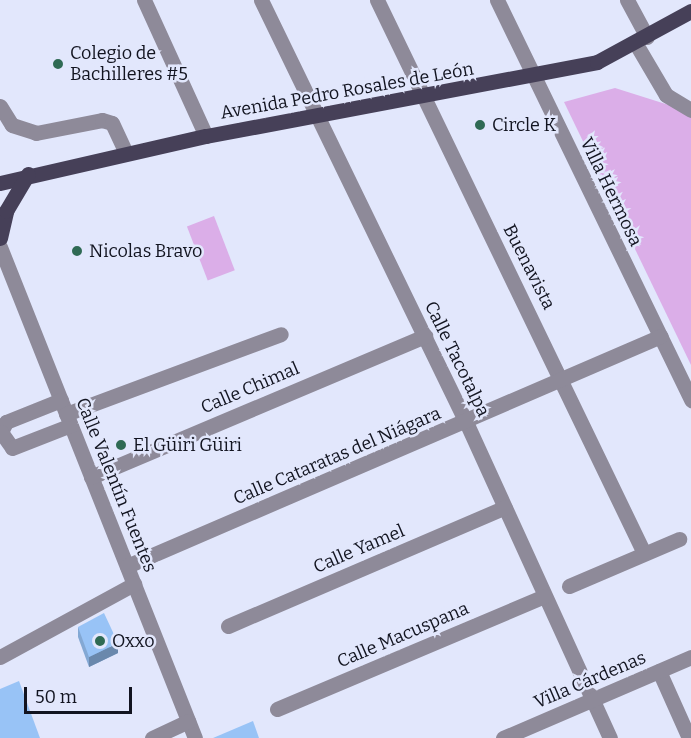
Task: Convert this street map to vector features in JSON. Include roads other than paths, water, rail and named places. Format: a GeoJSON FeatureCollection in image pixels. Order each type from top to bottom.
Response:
{"type":"FeatureCollection","features":[{"type":"Feature","properties":{"kind":"main road","name":"Avenida Pedro Rosales de León"},"geometry":{"type":"LineString","coordinates":[[0,183],[28,174],[206,136],[533,77],[597,62],[641,41],[691,11]]}},
{"type":"Feature","properties":{"kind":"main road"},"geometry":{"type":"LineString","coordinates":[[0,172],[28,174],[6,211],[0,238]]}},
{"type":"Feature","properties":{"kind":"street"},"geometry":{"type":"LineString","coordinates":[[144,0],[206,136]]}},
{"type":"Feature","properties":{"kind":"street","name":"Calle Tacotalpa"},"geometry":{"type":"LineString","coordinates":[[261,0],[466,422],[610,738]]}},
{"type":"Feature","properties":{"kind":"street","name":"Buenavista"},"geometry":{"type":"LineString","coordinates":[[377,0],[422,98],[564,380],[644,553]]}},
{"type":"Feature","properties":{"kind":"street","name":"Villa Hermosa"},"geometry":{"type":"LineString","coordinates":[[497,0],[691,400]]}},
{"type":"Feature","properties":{"kind":"street"},"geometry":{"type":"LineString","coordinates":[[627,0],[641,41],[666,95],[691,110]]}},
{"type":"Feature","properties":{"kind":"street"},"geometry":{"type":"LineString","coordinates":[[0,106],[12,125],[36,133],[102,120],[112,123],[126,153]]}},
{"type":"Feature","properties":{"kind":"street","name":"Calle Valentín Fuentes"},"geometry":{"type":"LineString","coordinates":[[0,247],[195,738]]}},
{"type":"Feature","properties":{"kind":"street"},"geometry":{"type":"LineString","coordinates":[[66,413],[282,334]]}},
{"type":"Feature","properties":{"kind":"street","name":"Calle Chimal"},"geometry":{"type":"LineString","coordinates":[[91,477],[425,336]]}},
{"type":"Feature","properties":{"kind":"street","name":"Calle Cataratas del Niágara"},"geometry":{"type":"LineString","coordinates":[[127,566],[564,380],[661,336]]}},
{"type":"Feature","properties":{"kind":"street","name":"Calle Yamel"},"geometry":{"type":"LineString","coordinates":[[228,627],[505,507]]}},
{"type":"Feature","properties":{"kind":"street"},"geometry":{"type":"LineString","coordinates":[[569,586],[679,539]]}},
{"type":"Feature","properties":{"kind":"street"},"geometry":{"type":"LineString","coordinates":[[0,657],[134,585]]}},
{"type":"Feature","properties":{"kind":"street","name":"Calle Macuspana"},"geometry":{"type":"LineString","coordinates":[[277,709],[544,596]]}},
{"type":"Feature","properties":{"kind":"street","name":"Villa Cárdenas"},"geometry":{"type":"LineString","coordinates":[[503,738],[691,657]]}},
{"type":"Feature","properties":{"kind":"street"},"geometry":{"type":"LineString","coordinates":[[659,671],[689,738]]}},
{"type":"Feature","properties":{"kind":"street"},"geometry":{"type":"LineString","coordinates":[[152,738],[188,721]]}},
{"type":"Feature","properties":{"kind":"place","name":"Colegio de Bachilleres #5"},"geometry":{"type":"Point","coordinates":[58,64]}},
{"type":"Feature","properties":{"kind":"place","name":"Circle K"},"geometry":{"type":"Point","coordinates":[480,125]}},
{"type":"Feature","properties":{"kind":"place","name":"Nicolas Bravo"},"geometry":{"type":"Point","coordinates":[77,251]}},
{"type":"Feature","properties":{"kind":"place","name":"El Güiri Güiri"},"geometry":{"type":"Point","coordinates":[121,445]}},
{"type":"Feature","properties":{"kind":"place","name":"Oxxo"},"geometry":{"type":"Point","coordinates":[100,641]}}]}
